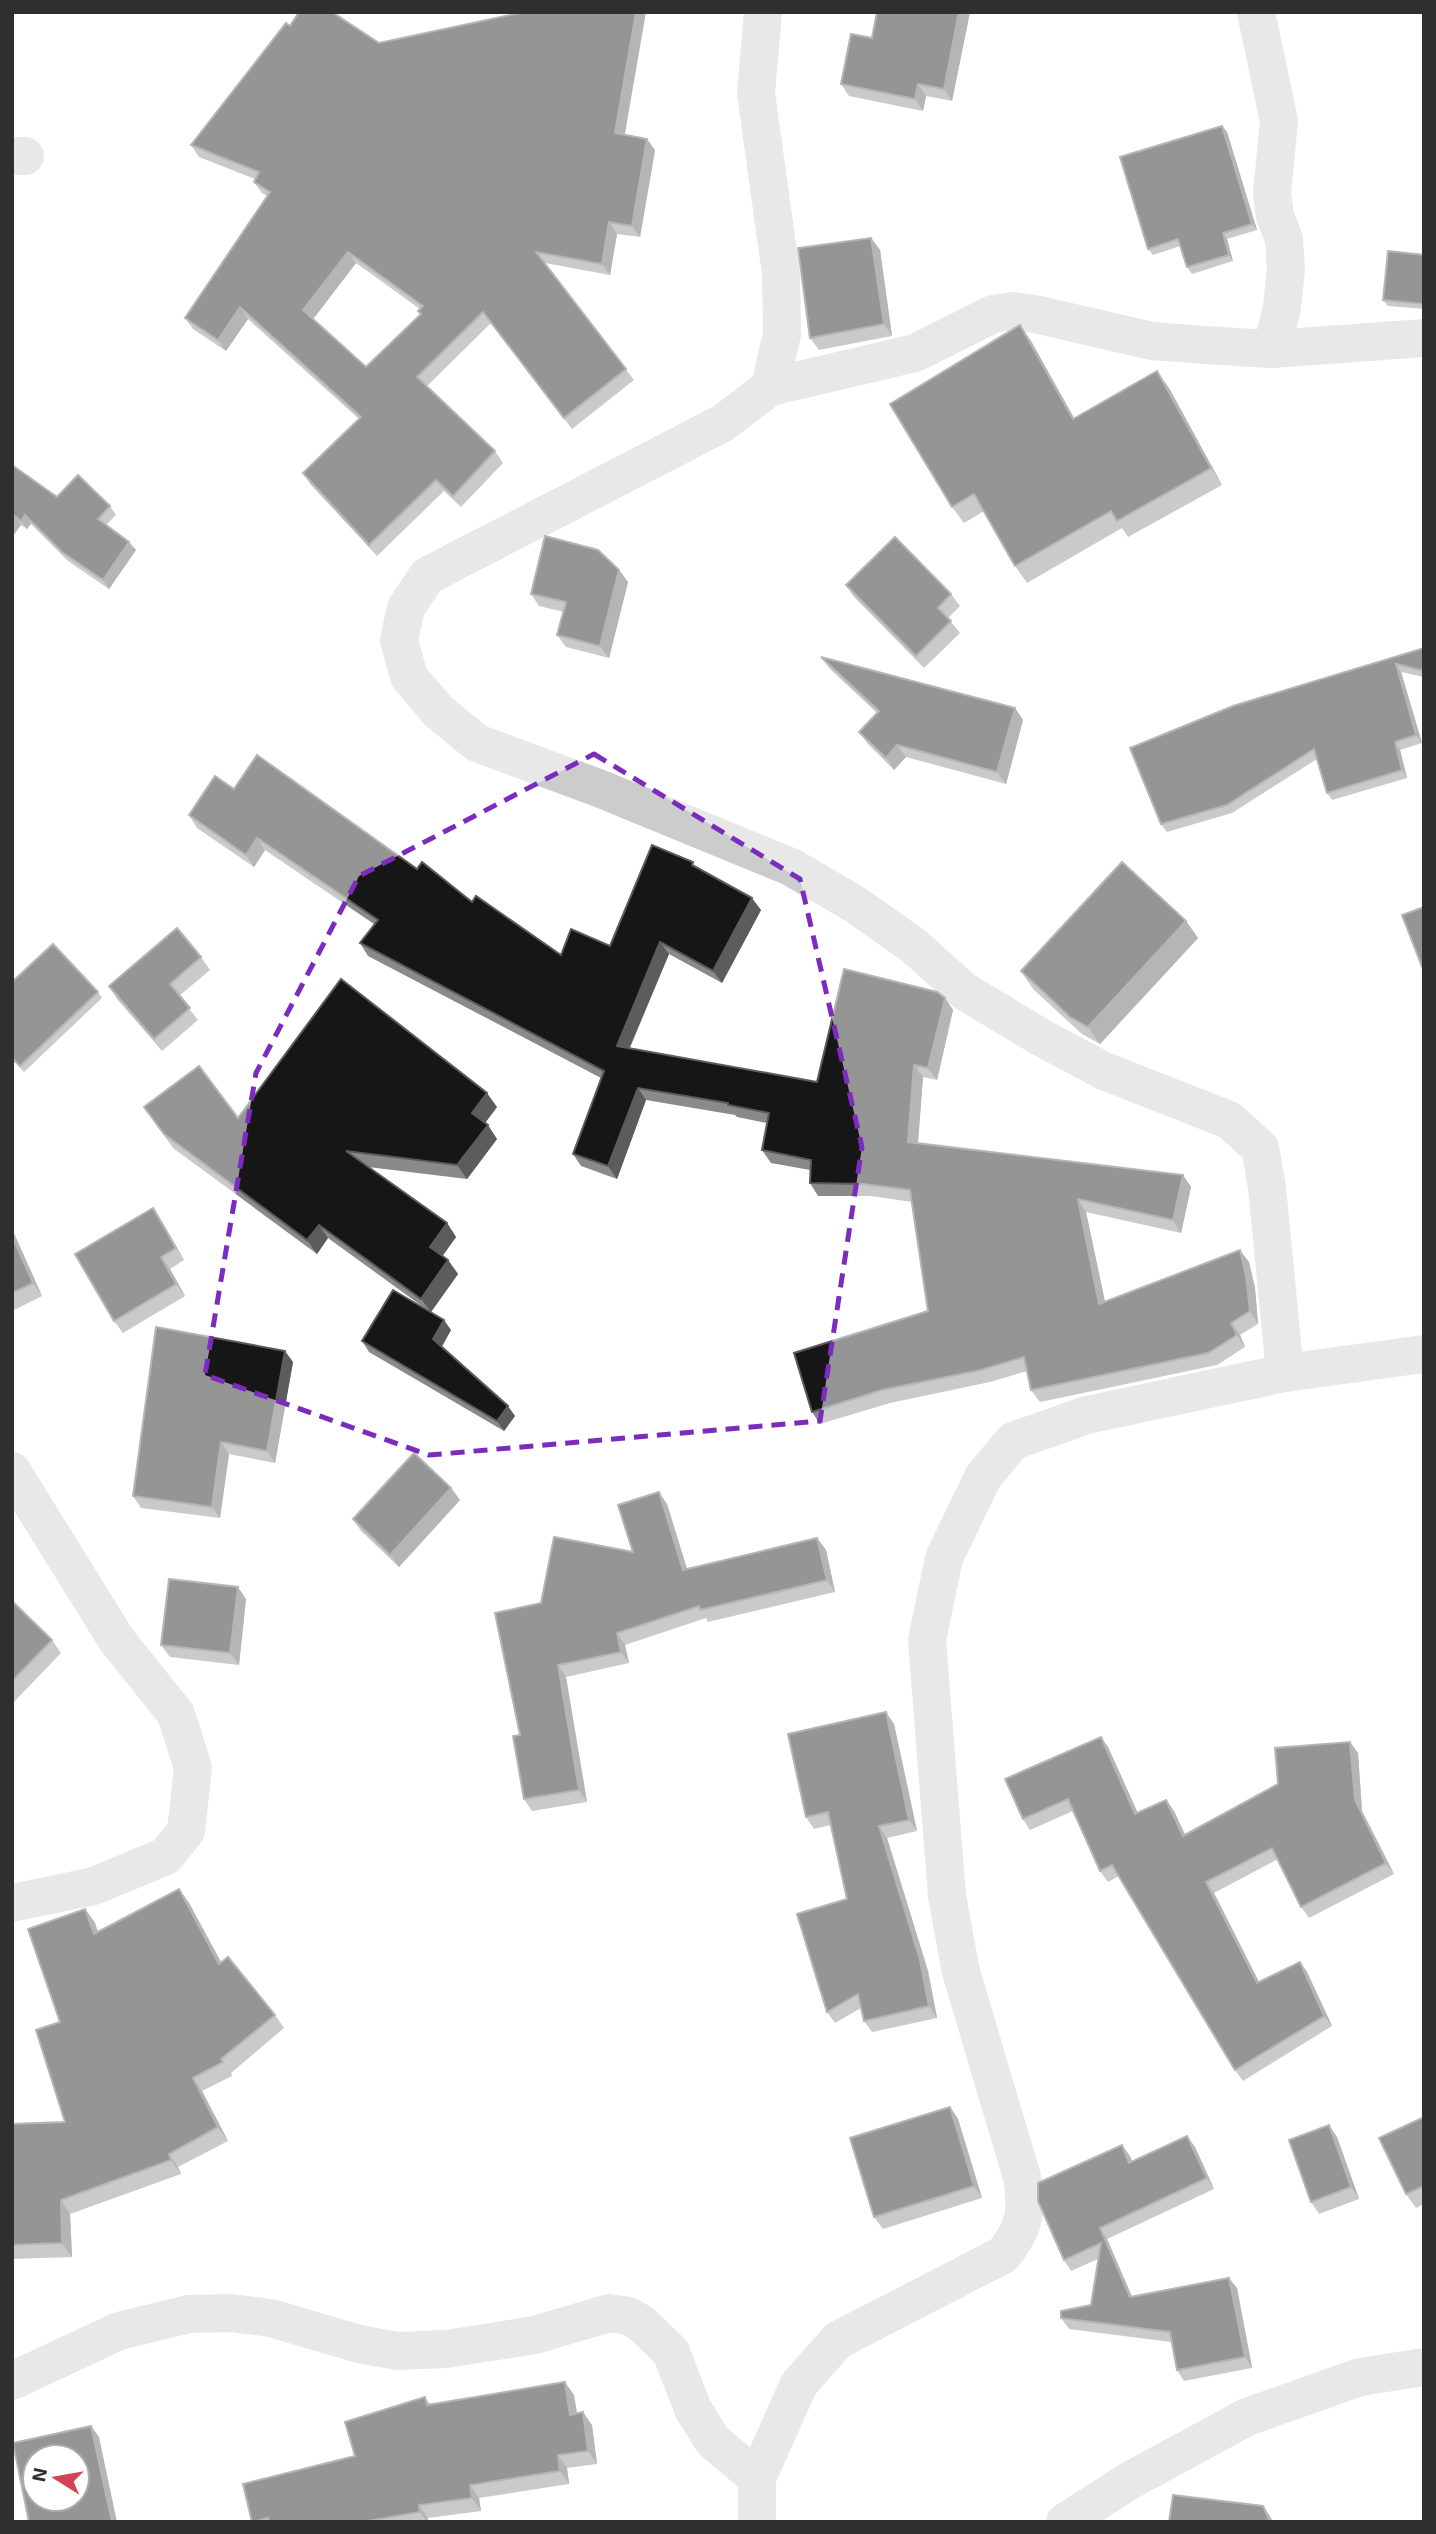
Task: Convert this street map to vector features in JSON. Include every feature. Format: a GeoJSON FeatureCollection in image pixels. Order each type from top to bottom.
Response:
{"type":"FeatureCollection","features":[{"type":"Feature","properties":{"kind":"street"},"geometry":{"type":"LineString","coordinates":[[762,12],[757,93],[781,274],[782,334],[770,387]]}},
{"type":"Feature","properties":{"kind":"street"},"geometry":{"type":"LineString","coordinates":[[1256,12],[1279,121],[1272,193],[1275,216],[1283,239],[1286,269],[1282,307],[1272,349]]}},
{"type":"Feature","properties":{"kind":"street"},"geometry":{"type":"LineString","coordinates":[[1285,1373],[1267,1187],[1260,1148],[1229,1120],[1104,1071],[1042,1038],[964,991],[914,946],[853,903],[791,867],[601,789],[477,743],[439,712],[409,677],[399,640],[406,608],[426,576],[723,423],[770,387],[915,353],[993,314],[1013,311],[1035,314],[1152,341],[1272,349],[1424,338]]}},
{"type":"Feature","properties":{"kind":"street"},"geometry":{"type":"LineString","coordinates":[[757,2522],[757,2478],[799,2384],[838,2340],[1003,2255],[1018,2236],[1026,2206],[1022,2176],[961,1972],[947,1896],[927,1640],[944,1558],[983,1477],[1013,1441],[1087,1415],[1285,1373],[1424,1354]]}},
{"type":"Feature","properties":{"kind":"street"},"geometry":{"type":"LineString","coordinates":[[12,1471],[116,1639],[176,1714],[193,1768],[186,1831],[166,1856],[94,1886],[12,1903]]}},
{"type":"Feature","properties":{"kind":"street"},"geometry":{"type":"LineString","coordinates":[[12,2381],[119,2331],[189,2314],[231,2313],[271,2318],[359,2344],[398,2351],[446,2349],[535,2335],[609,2313],[629,2316],[642,2323],[671,2352],[693,2409],[713,2441],[757,2478]]}},
{"type":"Feature","properties":{"kind":"street"},"geometry":{"type":"LineString","coordinates":[[1065,2522],[1129,2481],[1247,2417],[1360,2377],[1424,2367]]}},
{"type":"Feature","properties":{"kind":"highlighted area"},"geometry":{"type":"Polygon","coordinates":[[[594,754],[800,879],[862,1147],[820,1421],[429,1455],[205,1375],[256,1073],[359,876],[594,754]]]}},
{"type":"Feature","properties":{"kind":"building"},"geometry":{"type":"Polygon","coordinates":[[[299,12],[332,12],[379,43],[524,12],[636,12],[615,133],[647,139],[632,226],[609,222],[602,264],[536,252],[626,369],[564,418],[483,312],[417,377],[495,451],[453,496],[436,480],[369,545],[303,473],[361,417],[240,307],[218,340],[185,318],[270,192],[254,182],[259,172],[191,145],[286,23],[290,26],[299,12]],[[348,252],[303,310],[366,367],[421,314],[418,311],[423,306],[348,252]]]}},
{"type":"Feature","properties":{"kind":"building"},"geometry":{"type":"Polygon","coordinates":[[[877,12],[959,12],[944,89],[918,84],[915,99],[841,84],[851,34],[872,38],[877,12]]]}},
{"type":"Feature","properties":{"kind":"building"},"geometry":{"type":"Polygon","coordinates":[[[1222,126],[1252,224],[1223,233],[1229,255],[1187,267],[1178,239],[1148,249],[1120,157],[1222,126]]]}},
{"type":"Feature","properties":{"kind":"building"},"geometry":{"type":"Polygon","coordinates":[[[871,238],[884,324],[810,338],[798,248],[871,238]]]}},
{"type":"Feature","properties":{"kind":"building"},"geometry":{"type":"Polygon","coordinates":[[[1388,251],[1424,255],[1424,304],[1383,300],[1388,251]]]}},
{"type":"Feature","properties":{"kind":"building"},"geometry":{"type":"Polygon","coordinates":[[[1020,325],[1073,419],[1157,371],[1211,468],[1117,521],[1111,511],[1015,566],[974,494],[952,507],[890,404],[1020,325]]]}},
{"type":"Feature","properties":{"kind":"building"},"geometry":{"type":"Polygon","coordinates":[[[12,465],[57,497],[78,475],[110,506],[98,519],[129,542],[103,580],[62,552],[25,515],[21,521],[15,516],[12,519],[12,465]]]}},
{"type":"Feature","properties":{"kind":"building"},"geometry":{"type":"Polygon","coordinates":[[[545,536],[598,550],[619,570],[600,646],[557,635],[566,602],[531,594],[545,536]]]}},
{"type":"Feature","properties":{"kind":"building"},"geometry":{"type":"Polygon","coordinates":[[[895,537],[951,594],[938,608],[951,621],[916,656],[846,585],[895,537]]]}},
{"type":"Feature","properties":{"kind":"building"},"geometry":{"type":"Polygon","coordinates":[[[1424,648],[1424,671],[1396,664],[1416,735],[1395,742],[1402,770],[1327,793],[1314,749],[1227,805],[1161,824],[1130,748],[1233,706],[1424,648]]]}},
{"type":"Feature","properties":{"kind":"building"},"geometry":{"type":"Polygon","coordinates":[[[821,657],[1015,708],[997,772],[897,745],[886,758],[859,732],[879,711],[821,657]]]}},
{"type":"Feature","properties":{"kind":"building"},"geometry":{"type":"Polygon","coordinates":[[[257,755],[417,869],[422,862],[472,902],[476,896],[561,955],[571,929],[610,946],[652,845],[693,862],[692,865],[752,898],[713,971],[660,942],[617,1046],[817,1082],[844,969],[937,992],[945,998],[928,1068],[914,1065],[908,1142],[1183,1175],[1173,1220],[1078,1199],[1099,1304],[1240,1250],[1250,1311],[1231,1323],[1237,1335],[1208,1353],[1031,1390],[1024,1357],[981,1370],[882,1390],[812,1412],[794,1353],[928,1311],[910,1190],[863,1184],[810,1183],[811,1160],[762,1150],[769,1113],[728,1103],[638,1088],[608,1166],[573,1154],[604,1071],[360,943],[378,920],[257,838],[246,855],[189,815],[215,776],[234,789],[257,755]]]}},
{"type":"Feature","properties":{"kind":"building"},"geometry":{"type":"Polygon","coordinates":[[[1122,862],[1186,921],[1088,1027],[1070,1017],[1021,971],[1122,862]]]}},
{"type":"Feature","properties":{"kind":"building"},"geometry":{"type":"Polygon","coordinates":[[[1424,907],[1424,972],[1402,915],[1424,907]]]}},
{"type":"Feature","properties":{"kind":"building"},"geometry":{"type":"Polygon","coordinates":[[[177,928],[201,957],[170,984],[190,1008],[154,1039],[109,986],[177,928]]]}},
{"type":"Feature","properties":{"kind":"building"},"geometry":{"type":"Polygon","coordinates":[[[53,944],[98,992],[20,1066],[12,1058],[12,982],[53,944]]]}},
{"type":"Feature","properties":{"kind":"building"},"geometry":{"type":"Polygon","coordinates":[[[341,979],[487,1093],[472,1113],[488,1125],[457,1165],[346,1151],[447,1223],[430,1247],[448,1260],[421,1299],[319,1225],[307,1240],[164,1134],[144,1107],[199,1066],[238,1118],[341,979]]]}},
{"type":"Feature","properties":{"kind":"building"},"geometry":{"type":"Polygon","coordinates":[[[153,1208],[176,1248],[161,1257],[176,1284],[114,1321],[75,1254],[153,1208]]]}},
{"type":"Feature","properties":{"kind":"building"},"geometry":{"type":"Polygon","coordinates":[[[12,1236],[33,1283],[12,1293],[12,1236]]]}},
{"type":"Feature","properties":{"kind":"building"},"geometry":{"type":"Polygon","coordinates":[[[393,1290],[444,1320],[433,1339],[508,1406],[497,1421],[362,1341],[393,1290]]]}},
{"type":"Feature","properties":{"kind":"building"},"geometry":{"type":"Polygon","coordinates":[[[156,1327],[285,1351],[267,1451],[221,1442],[212,1507],[133,1496],[156,1327]]]}},
{"type":"Feature","properties":{"kind":"building"},"geometry":{"type":"Polygon","coordinates":[[[414,1453],[451,1488],[390,1555],[353,1519],[414,1453]]]}},
{"type":"Feature","properties":{"kind":"building"},"geometry":{"type":"Polygon","coordinates":[[[659,1492],[683,1570],[817,1538],[827,1580],[700,1610],[699,1606],[617,1633],[621,1652],[558,1665],[579,1790],[524,1799],[513,1736],[520,1735],[495,1613],[541,1603],[554,1537],[633,1552],[618,1505],[659,1492]]]}},
{"type":"Feature","properties":{"kind":"building"},"geometry":{"type":"Polygon","coordinates":[[[169,1579],[238,1587],[230,1653],[161,1645],[169,1579]]]}},
{"type":"Feature","properties":{"kind":"building"},"geometry":{"type":"Polygon","coordinates":[[[12,1601],[52,1640],[12,1681],[12,1601]]]}},
{"type":"Feature","properties":{"kind":"building"},"geometry":{"type":"Polygon","coordinates":[[[886,1712],[909,1820],[879,1826],[920,1960],[929,2006],[864,2021],[858,1994],[827,2012],[797,1914],[847,1899],[828,1812],[806,1817],[788,1734],[886,1712]]]}},
{"type":"Feature","properties":{"kind":"building"},"geometry":{"type":"Polygon","coordinates":[[[1101,1737],[1135,1814],[1166,1800],[1183,1836],[1278,1784],[1275,1748],[1350,1742],[1355,1800],[1386,1863],[1301,1907],[1272,1848],[1206,1882],[1257,1983],[1300,1962],[1324,2016],[1235,2070],[1112,1865],[1100,1871],[1068,1799],[1023,1819],[1005,1779],[1101,1737]]]}},
{"type":"Feature","properties":{"kind":"building"},"geometry":{"type":"Polygon","coordinates":[[[179,1889],[219,1964],[228,1957],[275,2015],[221,2059],[223,2062],[193,2078],[218,2127],[169,2154],[171,2160],[61,2200],[62,2243],[12,2245],[12,2124],[65,2122],[36,2030],[60,2022],[28,1929],[85,1909],[94,1934],[179,1889]]]}},
{"type":"Feature","properties":{"kind":"building"},"geometry":{"type":"Polygon","coordinates":[[[950,2107],[974,2186],[874,2217],[850,2138],[950,2107]]]}},
{"type":"Feature","properties":{"kind":"building"},"geometry":{"type":"Polygon","coordinates":[[[1424,2117],[1424,2186],[1406,2194],[1379,2138],[1424,2117]]]}},
{"type":"Feature","properties":{"kind":"building"},"geometry":{"type":"Polygon","coordinates":[[[1329,2125],[1351,2187],[1311,2202],[1289,2140],[1329,2125]]]}},
{"type":"Feature","properties":{"kind":"building"},"geometry":{"type":"Polygon","coordinates":[[[1187,2136],[1207,2178],[1100,2228],[1130,2297],[1229,2278],[1245,2357],[1177,2370],[1170,2332],[1061,2318],[1061,2311],[1091,2305],[1101,2243],[1064,2260],[1038,2201],[1038,2183],[1122,2145],[1129,2163],[1187,2136]]]}},
{"type":"Feature","properties":{"kind":"building"},"geometry":{"type":"Polygon","coordinates":[[[565,2382],[570,2415],[583,2412],[588,2451],[558,2455],[560,2471],[470,2485],[472,2498],[419,2505],[420,2512],[362,2522],[269,2522],[268,2518],[252,2522],[243,2484],[355,2456],[345,2422],[425,2397],[427,2405],[565,2382]]]}},
{"type":"Feature","properties":{"kind":"building"},"geometry":{"type":"Polygon","coordinates":[[[91,2426],[112,2522],[29,2522],[27,2513],[91,2513],[91,2443],[21,2443],[21,2482],[13,2443],[91,2426]]]}},
{"type":"Feature","properties":{"kind":"building"},"geometry":{"type":"Polygon","coordinates":[[[1173,2495],[1263,2506],[1270,2522],[1169,2522],[1173,2495]]]}}]}
